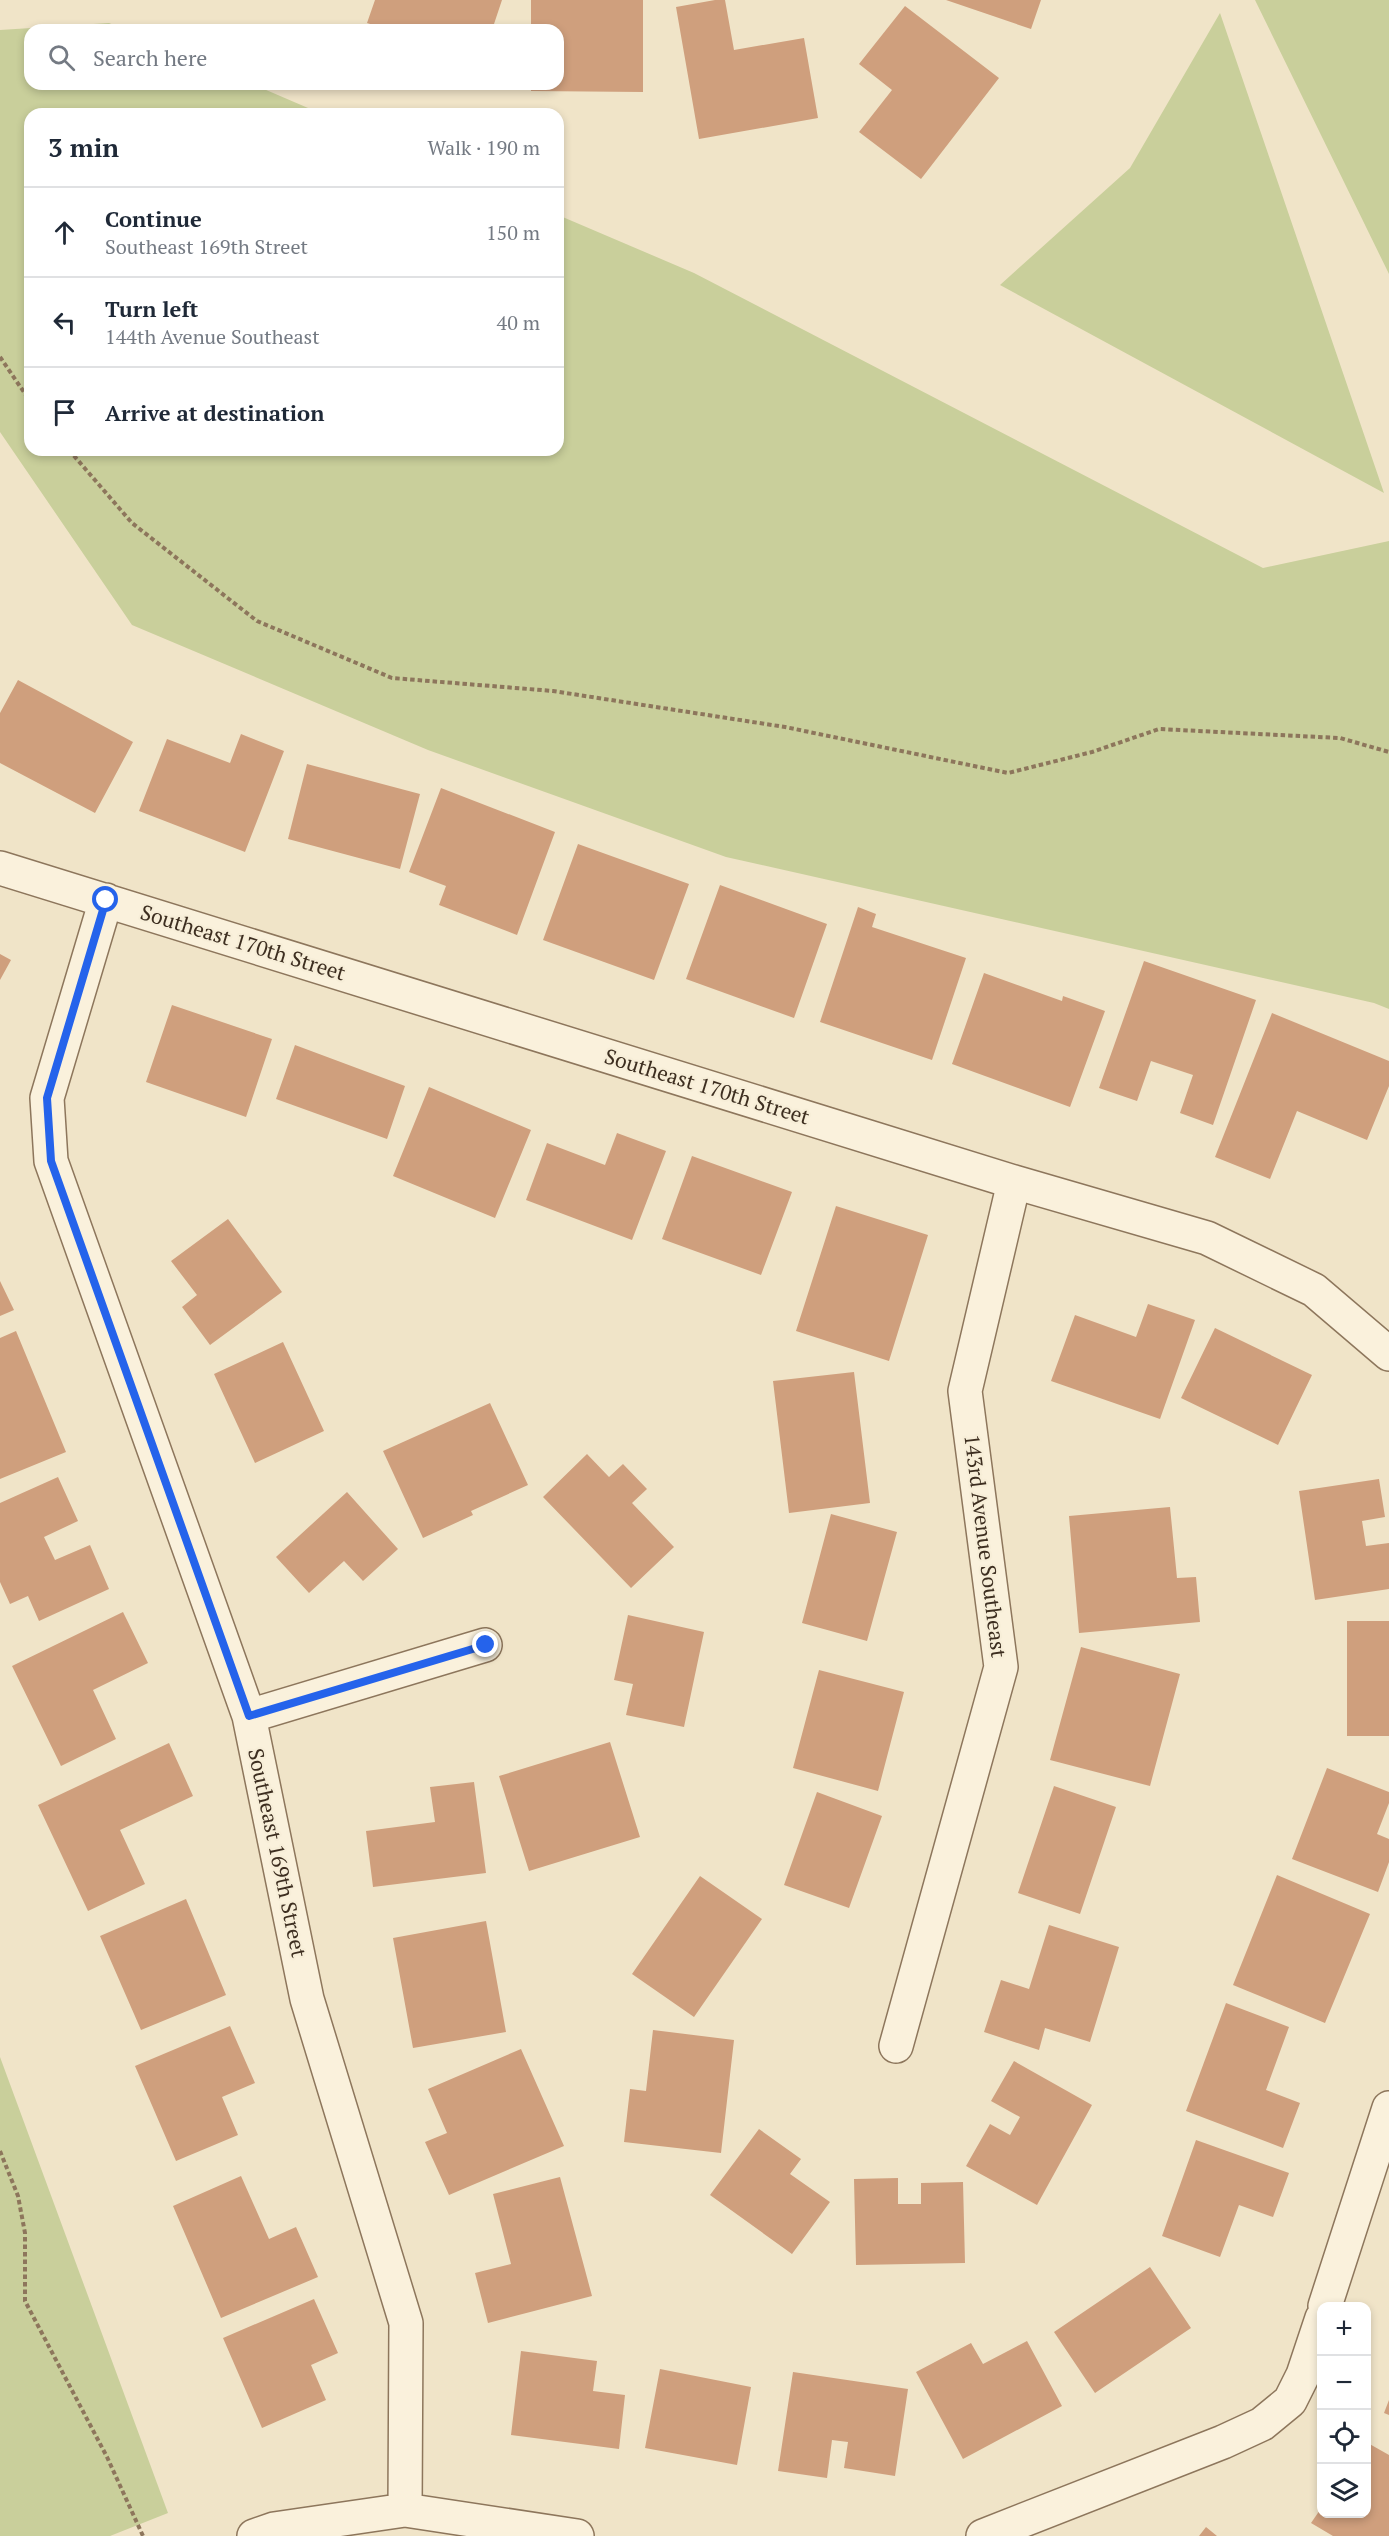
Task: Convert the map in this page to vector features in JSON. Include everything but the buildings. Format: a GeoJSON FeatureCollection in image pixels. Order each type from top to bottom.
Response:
{"type":"FeatureCollection","features":[{"type":"Feature","properties":{"kind":"street","name":"Southeast 170th Street"},"geometry":{"type":"LineString","coordinates":[[0,868],[1014,1182],[1207,1239],[1314,1290],[1389,1354]]}},
{"type":"Feature","properties":{"kind":"street","name":"Southeast 169th Street"},"geometry":{"type":"LineString","coordinates":[[106,900],[47,1098],[51,1161],[249,1716],[307,1999],[406,2323],[405,2510]]}},
{"type":"Feature","properties":{"kind":"street","name":"143rd Avenue Southeast"},"geometry":{"type":"LineString","coordinates":[[896,2046],[1001,1667],[965,1391],[1014,1182]]}},
{"type":"Feature","properties":{"kind":"street"},"geometry":{"type":"LineString","coordinates":[[249,1716],[486,1645]]}},
{"type":"Feature","properties":{"kind":"street"},"geometry":{"type":"LineString","coordinates":[[1327,2302],[1389,2108]]}},
{"type":"Feature","properties":{"kind":"street"},"geometry":{"type":"LineString","coordinates":[[983,2536],[1033,2527],[1262,2424],[1290,2401],[1303,2375],[1317,2333]]}},
{"type":"Feature","properties":{"kind":"street"},"geometry":{"type":"LineString","coordinates":[[254,2536],[274,2529],[405,2510],[577,2536]]}},
{"type":"Feature","properties":{"kind":"path"},"geometry":{"type":"LineString","coordinates":[[0,357],[24,392]]}},
{"type":"Feature","properties":{"kind":"path"},"geometry":{"type":"LineString","coordinates":[[74,456],[132,523],[257,621],[392,678],[553,691],[785,727],[1008,773],[1092,752],[1160,729],[1340,738],[1389,752]]}},
{"type":"Feature","properties":{"kind":"path"},"geometry":{"type":"LineString","coordinates":[[0,2151],[18,2196],[23,2224],[25,2301],[107,2457],[143,2536]]}},
{"type":"Feature","properties":{"kind":"green space"},"geometry":{"type":"Polygon","coordinates":[[[1255,0],[1389,0],[1389,274],[1255,0]]]}},
{"type":"Feature","properties":{"kind":"green space"},"geometry":{"type":"Polygon","coordinates":[[[1220,13],[1384,493],[1000,285],[1130,168],[1220,13]]]}},
{"type":"Feature","properties":{"kind":"green space"},"geometry":{"type":"Polygon","coordinates":[[[24,28],[24,90],[266,90],[308,108],[24,108],[24,456],[564,456],[564,218],[694,273],[1263,568],[1389,541],[1389,1009],[1374,1003],[726,857],[428,750],[132,625],[0,432],[0,30],[24,28]]]}},
{"type":"Feature","properties":{"kind":"green space"},"geometry":{"type":"Polygon","coordinates":[[[0,2057],[168,2513],[110,2536],[0,2536],[0,2057]]]}},
{"type":"Feature","properties":{"kind":"route"},"geometry":{"type":"LineString","coordinates":[[106,900],[47,1098],[51,1161],[249,1716],[486,1645]]}}]}
